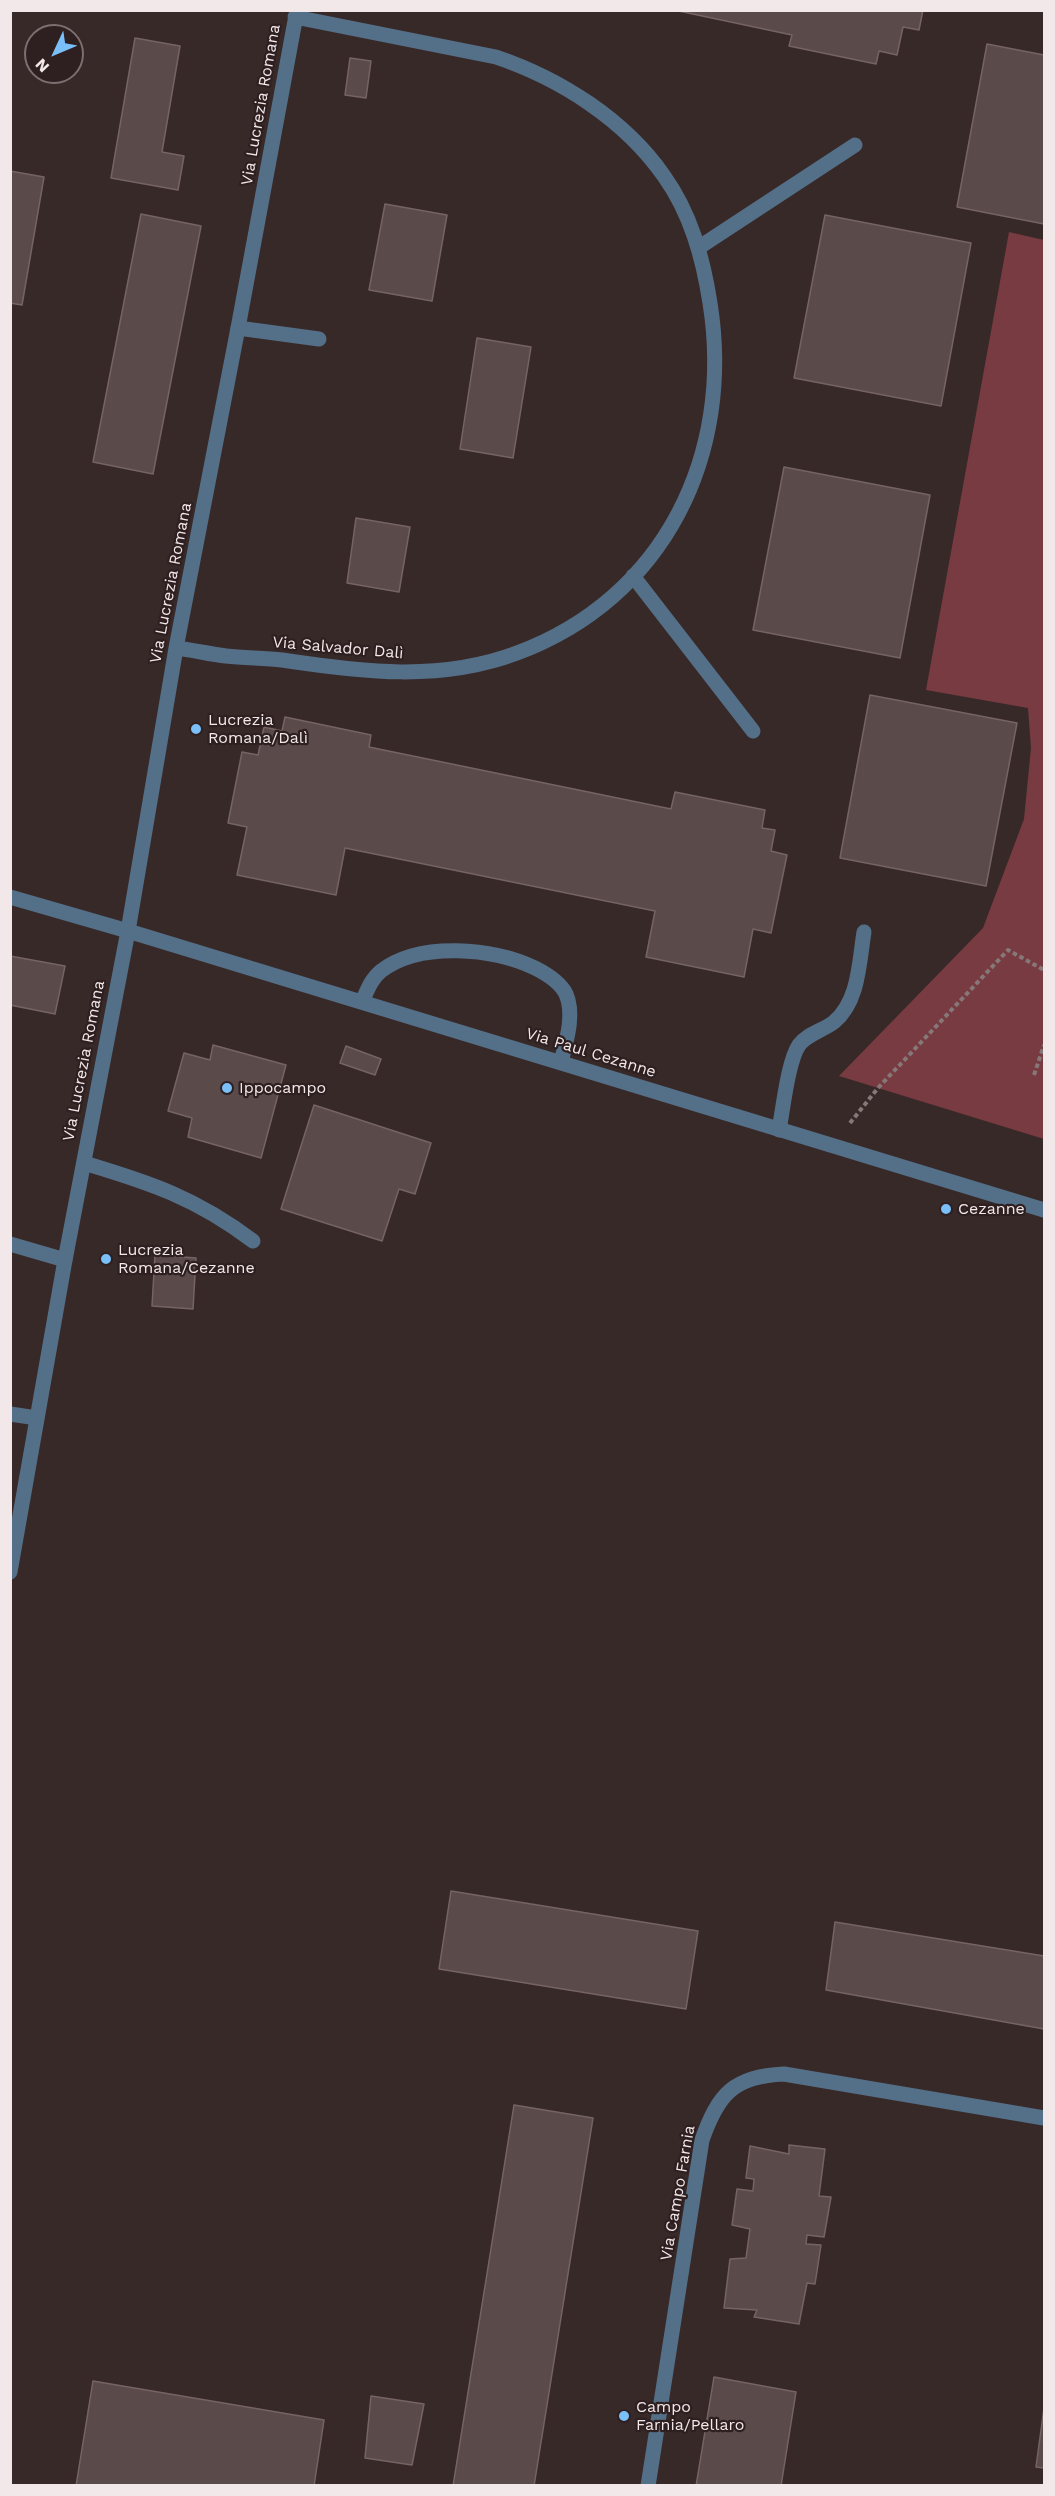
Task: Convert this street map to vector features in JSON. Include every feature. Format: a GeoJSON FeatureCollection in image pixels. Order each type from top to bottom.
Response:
{"type":"FeatureCollection","features":[{"type":"Feature","properties":{"kind":"street","name":"Via Salvador Dalì"},"geometry":{"type":"LineString","coordinates":[[176,648],[225,656],[280,660],[376,672],[419,673],[457,669],[497,660],[550,640],[600,608],[655,551],[687,496],[700,465],[710,427],[715,349],[707,283],[699,248],[680,202],[653,161],[601,112],[552,81],[521,66],[496,57],[296,14]]}},
{"type":"Feature","properties":{"kind":"street","name":"Via Lucrezia Romana"},"geometry":{"type":"LineString","coordinates":[[10,1572],[65,1260],[128,931],[176,648],[296,14]]}},
{"type":"Feature","properties":{"kind":"street"},"geometry":{"type":"LineString","coordinates":[[699,248],[855,145]]}},
{"type":"Feature","properties":{"kind":"street"},"geometry":{"type":"LineString","coordinates":[[238,328],[320,339]]}},
{"type":"Feature","properties":{"kind":"street"},"geometry":{"type":"LineString","coordinates":[[633,576],[753,731]]}},
{"type":"Feature","properties":{"kind":"street","name":"Via Paul Cezanne"},"geometry":{"type":"LineString","coordinates":[[10,897],[1044,1210]]}},
{"type":"Feature","properties":{"kind":"street"},"geometry":{"type":"LineString","coordinates":[[779,1130],[793,1058],[800,1043],[832,1023],[845,1011],[852,999],[864,932]]}},
{"type":"Feature","properties":{"kind":"street"},"geometry":{"type":"LineString","coordinates":[[362,1002],[374,978],[389,965],[402,960],[459,950],[512,958],[550,977],[566,994],[569,1014],[561,1062]]}},
{"type":"Feature","properties":{"kind":"street","name":"Via Lucrezia Romana"},"geometry":{"type":"LineString","coordinates":[[84,1162],[145,1181],[186,1198],[226,1221],[253,1241]]}},
{"type":"Feature","properties":{"kind":"street"},"geometry":{"type":"LineString","coordinates":[[10,1245],[65,1260]]}},
{"type":"Feature","properties":{"kind":"street"},"geometry":{"type":"LineString","coordinates":[[10,1414],[37,1418]]}},
{"type":"Feature","properties":{"kind":"street","name":"Via Campo Farnia"},"geometry":{"type":"LineString","coordinates":[[648,2486],[702,2140],[716,2106],[728,2091],[745,2080],[763,2074],[784,2074],[1044,2118]]}},
{"type":"Feature","properties":{"kind":"path"},"geometry":{"type":"LineString","coordinates":[[833,1145],[878,1088],[1008,950],[1044,970]]}},
{"type":"Feature","properties":{"kind":"path"},"geometry":{"type":"LineString","coordinates":[[1034,1075],[1044,1045]]}},
{"type":"Feature","properties":{"kind":"shaded area"},"geometry":{"type":"Polygon","coordinates":[[[1009,232],[1044,240],[1044,1139],[839,1076],[983,928],[1024,819],[1031,748],[1028,708],[926,690],[1009,232]]]}},
{"type":"Feature","properties":{"kind":"building"},"geometry":{"type":"Polygon","coordinates":[[[674,10],[923,10],[919,30],[903,27],[897,55],[879,51],[876,64],[789,46],[792,35],[674,10]]]}},
{"type":"Feature","properties":{"kind":"building"},"geometry":{"type":"Polygon","coordinates":[[[135,38],[180,46],[162,152],[184,156],[178,190],[111,178],[135,38]]]}},
{"type":"Feature","properties":{"kind":"building"},"geometry":{"type":"Polygon","coordinates":[[[987,44],[1044,55],[1044,224],[957,207],[987,44]]]}},
{"type":"Feature","properties":{"kind":"building"},"geometry":{"type":"Polygon","coordinates":[[[350,58],[371,61],[366,98],[345,95],[350,58]]]}},
{"type":"Feature","properties":{"kind":"building"},"geometry":{"type":"Polygon","coordinates":[[[10,171],[44,177],[22,305],[10,303],[10,171]]]}},
{"type":"Feature","properties":{"kind":"building"},"geometry":{"type":"Polygon","coordinates":[[[385,204],[447,215],[432,301],[369,290],[385,204]]]}},
{"type":"Feature","properties":{"kind":"building"},"geometry":{"type":"Polygon","coordinates":[[[141,214],[201,226],[153,474],[93,462],[141,214]]]}},
{"type":"Feature","properties":{"kind":"building"},"geometry":{"type":"Polygon","coordinates":[[[825,215],[971,243],[941,406],[794,378],[825,215]]]}},
{"type":"Feature","properties":{"kind":"building"},"geometry":{"type":"Polygon","coordinates":[[[477,338],[531,347],[513,458],[460,449],[477,338]]]}},
{"type":"Feature","properties":{"kind":"building"},"geometry":{"type":"Polygon","coordinates":[[[784,467],[930,495],[900,658],[753,630],[784,467]]]}},
{"type":"Feature","properties":{"kind":"building"},"geometry":{"type":"Polygon","coordinates":[[[356,518],[410,527],[399,592],[347,583],[356,518]]]}},
{"type":"Feature","properties":{"kind":"building"},"geometry":{"type":"Polygon","coordinates":[[[870,695],[1017,723],[986,886],[840,858],[870,695]]]}},
{"type":"Feature","properties":{"kind":"building"},"geometry":{"type":"Polygon","coordinates":[[[285,717],[371,735],[369,747],[671,809],[675,792],[765,810],[762,828],[775,830],[771,851],[787,855],[771,933],[753,929],[744,977],[646,957],[655,911],[345,848],[336,895],[237,875],[247,827],[228,823],[242,752],[258,755],[264,727],[282,731],[285,717]]]}},
{"type":"Feature","properties":{"kind":"building"},"geometry":{"type":"Polygon","coordinates":[[[10,956],[65,966],[55,1014],[10,1005],[10,956]]]}},
{"type":"Feature","properties":{"kind":"building","name":"Ippocampo"},"geometry":{"type":"Polygon","coordinates":[[[213,1045],[286,1065],[261,1158],[188,1137],[192,1118],[168,1111],[184,1053],[210,1060],[213,1045]]]}},
{"type":"Feature","properties":{"kind":"building"},"geometry":{"type":"Polygon","coordinates":[[[346,1046],[381,1059],[375,1075],[340,1063],[346,1046]]]}},
{"type":"Feature","properties":{"kind":"building"},"geometry":{"type":"Polygon","coordinates":[[[314,1105],[431,1143],[415,1194],[399,1189],[382,1241],[281,1209],[314,1105]]]}},
{"type":"Feature","properties":{"kind":"building"},"geometry":{"type":"Polygon","coordinates":[[[155,1255],[196,1258],[193,1309],[152,1306],[155,1255]]]}},
{"type":"Feature","properties":{"kind":"building"},"geometry":{"type":"Polygon","coordinates":[[[451,1891],[698,1931],[686,2009],[439,1969],[451,1891]]]}},
{"type":"Feature","properties":{"kind":"building"},"geometry":{"type":"Polygon","coordinates":[[[835,1922],[1044,1956],[1044,2029],[826,1990],[835,1922]]]}},
{"type":"Feature","properties":{"kind":"building"},"geometry":{"type":"Polygon","coordinates":[[[514,2105],[593,2118],[534,2486],[453,2486],[514,2105]]]}},
{"type":"Feature","properties":{"kind":"building"},"geometry":{"type":"Polygon","coordinates":[[[789,2145],[825,2149],[819,2196],[831,2197],[824,2237],[807,2235],[806,2244],[821,2245],[815,2284],[807,2283],[799,2324],[754,2317],[757,2310],[724,2308],[730,2259],[746,2258],[750,2229],[732,2225],[737,2189],[753,2191],[754,2179],[746,2178],[750,2146],[789,2154],[789,2145]]]}},
{"type":"Feature","properties":{"kind":"building"},"geometry":{"type":"Polygon","coordinates":[[[714,2377],[796,2392],[781,2486],[696,2486],[714,2377]]]}},
{"type":"Feature","properties":{"kind":"building"},"geometry":{"type":"Polygon","coordinates":[[[93,2381],[324,2420],[314,2486],[76,2486],[93,2381]]]}},
{"type":"Feature","properties":{"kind":"building"},"geometry":{"type":"Polygon","coordinates":[[[371,2396],[424,2404],[412,2465],[365,2458],[371,2396]]]}},
{"type":"Feature","properties":{"kind":"building"},"geometry":{"type":"Polygon","coordinates":[[[1044,2408],[1044,2468],[1036,2467],[1044,2408]]]}},
{"type":"Feature","properties":{"kind":"place","name":"Lucrezia Romana/Dalì"},"geometry":{"type":"Point","coordinates":[196,729]}},
{"type":"Feature","properties":{"kind":"place","name":"Ippocampo"},"geometry":{"type":"Point","coordinates":[227,1088]}},
{"type":"Feature","properties":{"kind":"place","name":"Cezanne"},"geometry":{"type":"Point","coordinates":[946,1209]}},
{"type":"Feature","properties":{"kind":"place","name":"Lucrezia Romana/Cezanne"},"geometry":{"type":"Point","coordinates":[106,1259]}},
{"type":"Feature","properties":{"kind":"place","name":"Campo Farnia/Pellaro"},"geometry":{"type":"Point","coordinates":[624,2416]}}]}
